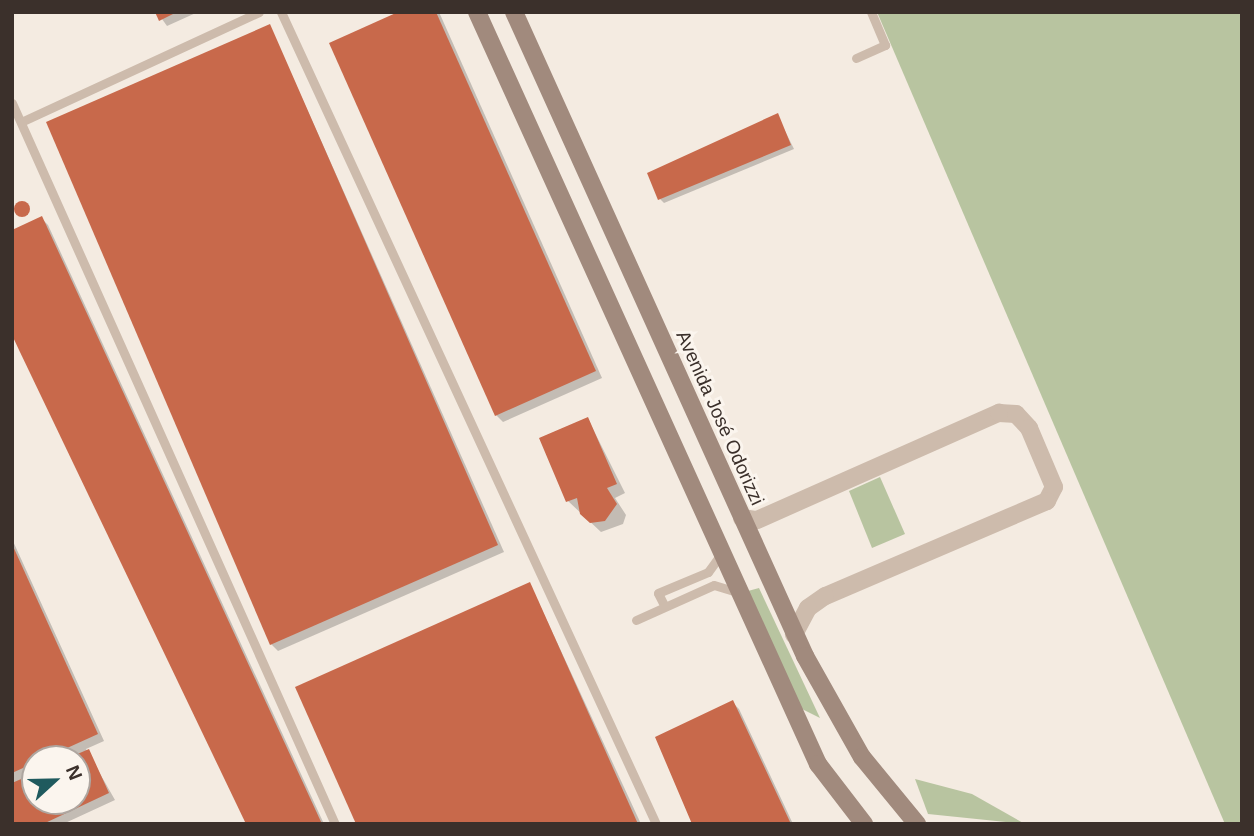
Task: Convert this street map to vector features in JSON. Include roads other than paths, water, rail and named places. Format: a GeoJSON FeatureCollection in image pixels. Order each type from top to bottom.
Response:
{"type":"FeatureCollection","features":[{"type":"Feature","properties":{"kind":"main road"},"geometry":{"type":"LineString","coordinates":[[477,12],[737,592],[818,764],[864,824]]}},
{"type":"Feature","properties":{"kind":"main road","name":"Avenida José Odorizzi"},"geometry":{"type":"LineString","coordinates":[[514,12],[794,634],[833,712],[917,824]]}},
{"type":"Feature","properties":{"kind":"street"},"geometry":{"type":"LineString","coordinates":[[742,518],[757,520],[999,414],[1016,414],[1029,428],[1054,487],[1047,501],[825,596],[808,608],[794,634]]}},
{"type":"Feature","properties":{"kind":"lane"},"geometry":{"type":"LineString","coordinates":[[21,121],[258,12]]}},
{"type":"Feature","properties":{"kind":"lane"},"geometry":{"type":"LineString","coordinates":[[281,12],[656,824]]}},
{"type":"Feature","properties":{"kind":"lane"},"geometry":{"type":"LineString","coordinates":[[856,58],[885,45],[871,12]]}},
{"type":"Feature","properties":{"kind":"lane"},"geometry":{"type":"LineString","coordinates":[[12,103],[335,824]]}},
{"type":"Feature","properties":{"kind":"lane"},"geometry":{"type":"LineString","coordinates":[[664,605],[658,593],[708,572],[721,554]]}},
{"type":"Feature","properties":{"kind":"lane"},"geometry":{"type":"LineString","coordinates":[[708,572],[714,585]]}},
{"type":"Feature","properties":{"kind":"lane"},"geometry":{"type":"LineString","coordinates":[[636,620],[664,605],[714,585],[737,592]]}}]}
